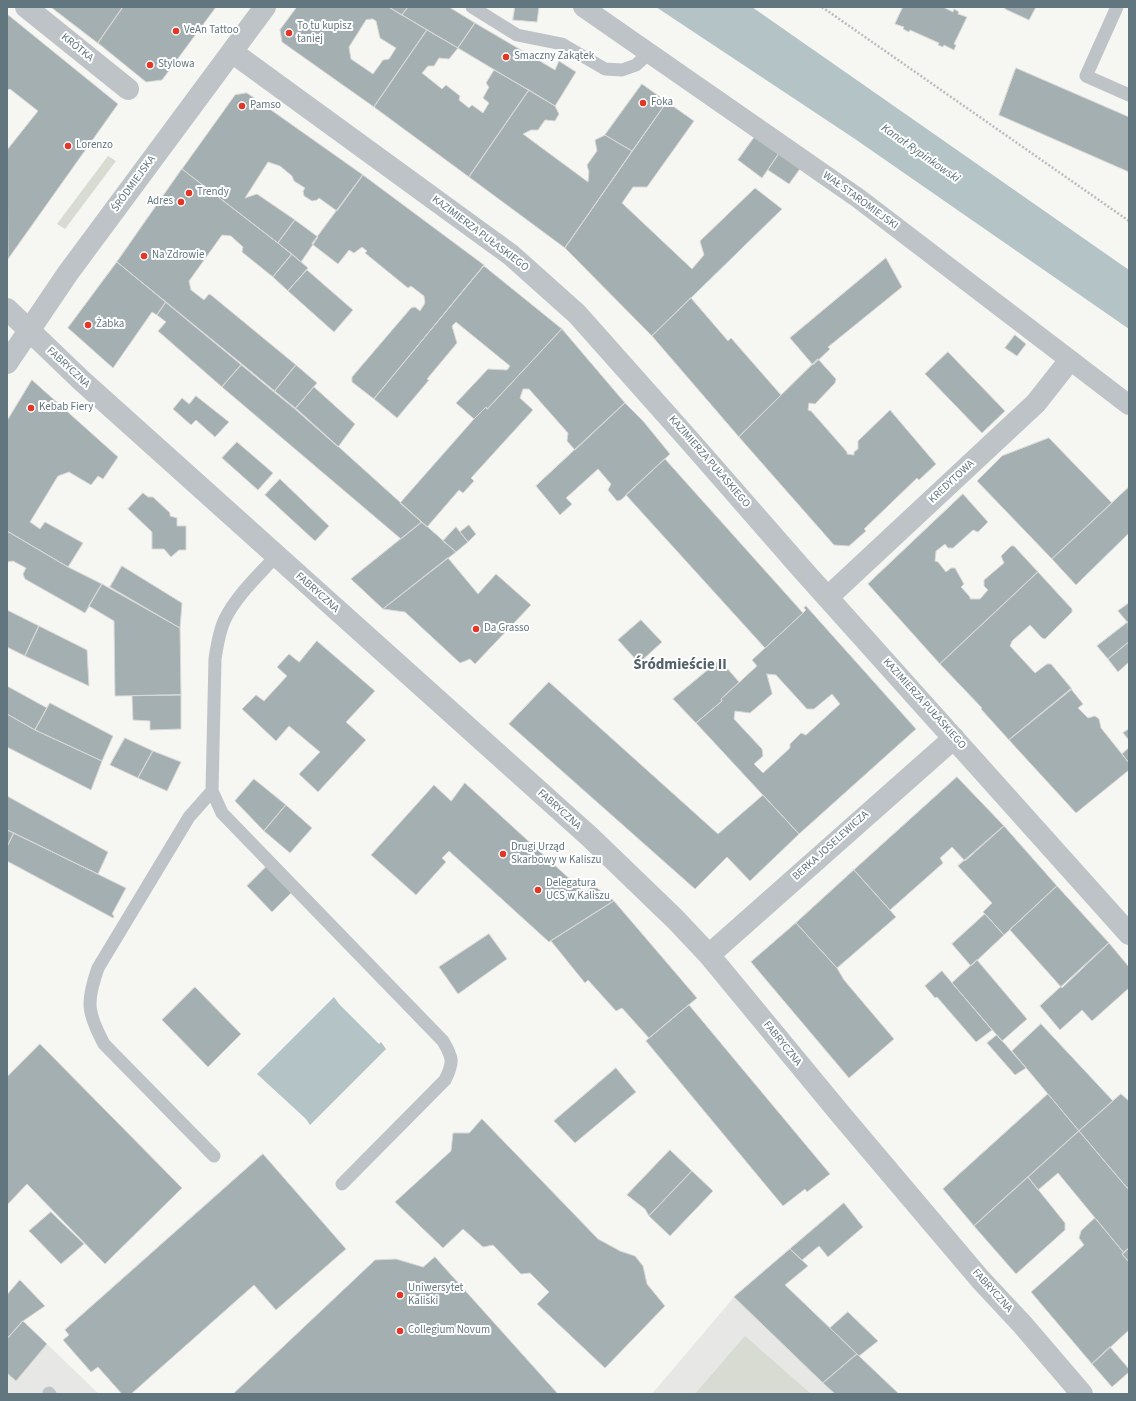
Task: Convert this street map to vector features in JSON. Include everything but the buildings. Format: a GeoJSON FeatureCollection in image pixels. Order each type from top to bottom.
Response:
{"type":"FeatureCollection","features":[{"type":"Feature","properties":{"kind":"street","name":"KRÓTKA"},"geometry":{"type":"LineString","coordinates":[[26,7],[128,89]]}},
{"type":"Feature","properties":{"kind":"street","name":"ŚRÓDMIEJSKA"},"geometry":{"type":"LineString","coordinates":[[7,363],[68,273],[265,7]]}},
{"type":"Feature","properties":{"kind":"street","name":"WAŁ STAROMIEJSKI"},"geometry":{"type":"LineString","coordinates":[[583,7],[858,198],[1069,361],[1129,405]]}},
{"type":"Feature","properties":{"kind":"street","name":"KAZIMIERZA PUŁASKIEGO"},"geometry":{"type":"LineString","coordinates":[[232,52],[511,255],[577,314],[1129,934]]}},
{"type":"Feature","properties":{"kind":"street","name":"FABRYCZNA"},"geometry":{"type":"LineString","coordinates":[[7,309],[29,332],[276,556],[590,837],[709,955],[847,1122],[975,1273],[1022,1324],[1082,1394]]}},
{"type":"Feature","properties":{"kind":"street","name":"KREDYTOWA"},"geometry":{"type":"LineString","coordinates":[[828,597],[1036,403],[1069,361]]}},
{"type":"Feature","properties":{"kind":"street","name":"BERKA JOSELEWICZA"},"geometry":{"type":"LineString","coordinates":[[709,955],[954,738]]}},
{"type":"Feature","properties":{"kind":"lane"},"geometry":{"type":"LineString","coordinates":[[472,7],[517,34],[562,44],[605,69],[622,70],[636,65],[649,52]]}},
{"type":"Feature","properties":{"kind":"lane"},"geometry":{"type":"LineString","coordinates":[[1117,7],[1086,76],[1129,95]]}},
{"type":"Feature","properties":{"kind":"lane"},"geometry":{"type":"LineString","coordinates":[[276,556],[244,590],[224,620],[218,638],[215,659],[212,791],[222,813],[443,1041],[451,1055],[451,1067],[445,1080],[342,1184]]}},
{"type":"Feature","properties":{"kind":"lane"},"geometry":{"type":"LineString","coordinates":[[212,791],[189,817],[98,968],[90,991],[89,1007],[94,1024],[104,1044],[214,1156]]}},
{"type":"Feature","properties":{"kind":"path"},"geometry":{"type":"LineString","coordinates":[[822,7],[1129,221]]}},
{"type":"Feature","properties":{"kind":"shaded area"},"geometry":{"type":"Polygon","coordinates":[[[108,156],[116,161],[65,229],[57,224],[108,156]]]}},
{"type":"Feature","properties":{"kind":"shaded area"},"geometry":{"type":"Polygon","coordinates":[[[734,1297],[835,1394],[652,1394],[734,1297]]]}},
{"type":"Feature","properties":{"kind":"shaded area"},"geometry":{"type":"Polygon","coordinates":[[[23,1321],[99,1394],[7,1394],[7,1339],[23,1321]]]}},
{"type":"Feature","properties":{"kind":"shaded area"},"geometry":{"type":"Polygon","coordinates":[[[745,1336],[811,1394],[695,1394],[745,1336]]]}},
{"type":"Feature","properties":{"kind":"water","name":"Kanał Rypinkowski"},"geometry":{"type":"Polygon","coordinates":[[[656,7],[752,7],[1129,270],[1129,329],[855,139],[656,7]]]}},
{"type":"Feature","properties":{"kind":"water"},"geometry":{"type":"Polygon","coordinates":[[[334,997],[339,1004],[379,1044],[381,1042],[386,1049],[310,1125],[306,1119],[257,1074],[334,997]]]}},
{"type":"Feature","properties":{"kind":"place","name":"VeAn Tattoo"},"geometry":{"type":"Point","coordinates":[176,31]}},
{"type":"Feature","properties":{"kind":"place","name":"To tu kupisz taniej"},"geometry":{"type":"Point","coordinates":[289,33]}},
{"type":"Feature","properties":{"kind":"place","name":"Smaczny Zakątek"},"geometry":{"type":"Point","coordinates":[506,57]}},
{"type":"Feature","properties":{"kind":"place","name":"Stylowa"},"geometry":{"type":"Point","coordinates":[150,65]}},
{"type":"Feature","properties":{"kind":"place","name":"Foka"},"geometry":{"type":"Point","coordinates":[643,103]}},
{"type":"Feature","properties":{"kind":"place","name":"Pamso"},"geometry":{"type":"Point","coordinates":[242,106]}},
{"type":"Feature","properties":{"kind":"place","name":"Lorenzo"},"geometry":{"type":"Point","coordinates":[68,146]}},
{"type":"Feature","properties":{"kind":"place","name":"Trendy"},"geometry":{"type":"Point","coordinates":[189,193]}},
{"type":"Feature","properties":{"kind":"place","name":"Adres"},"geometry":{"type":"Point","coordinates":[181,202]}},
{"type":"Feature","properties":{"kind":"place","name":"Na Zdrowie"},"geometry":{"type":"Point","coordinates":[144,256]}},
{"type":"Feature","properties":{"kind":"place","name":"Żabka"},"geometry":{"type":"Point","coordinates":[88,325]}},
{"type":"Feature","properties":{"kind":"place","name":"Kebab Fiery"},"geometry":{"type":"Point","coordinates":[31,408]}},
{"type":"Feature","properties":{"kind":"place","name":"Da Grasso"},"geometry":{"type":"Point","coordinates":[476,629]}},
{"type":"Feature","properties":{"kind":"place","name":"Drugi Urząd Skarbowy w Kaliszu"},"geometry":{"type":"Point","coordinates":[503,854]}},
{"type":"Feature","properties":{"kind":"place","name":"Delegatura UCS w Kaliszu"},"geometry":{"type":"Point","coordinates":[538,890]}},
{"type":"Feature","properties":{"kind":"place","name":"Uniwersytet Kaliski"},"geometry":{"type":"Point","coordinates":[400,1295]}},
{"type":"Feature","properties":{"kind":"place","name":"Collegium Novum"},"geometry":{"type":"Point","coordinates":[400,1331]}},
{"type":"Feature","properties":{"kind":"district","name":"Śródmieście II"},"geometry":{"type":"Point","coordinates":[680,666]}}]}
